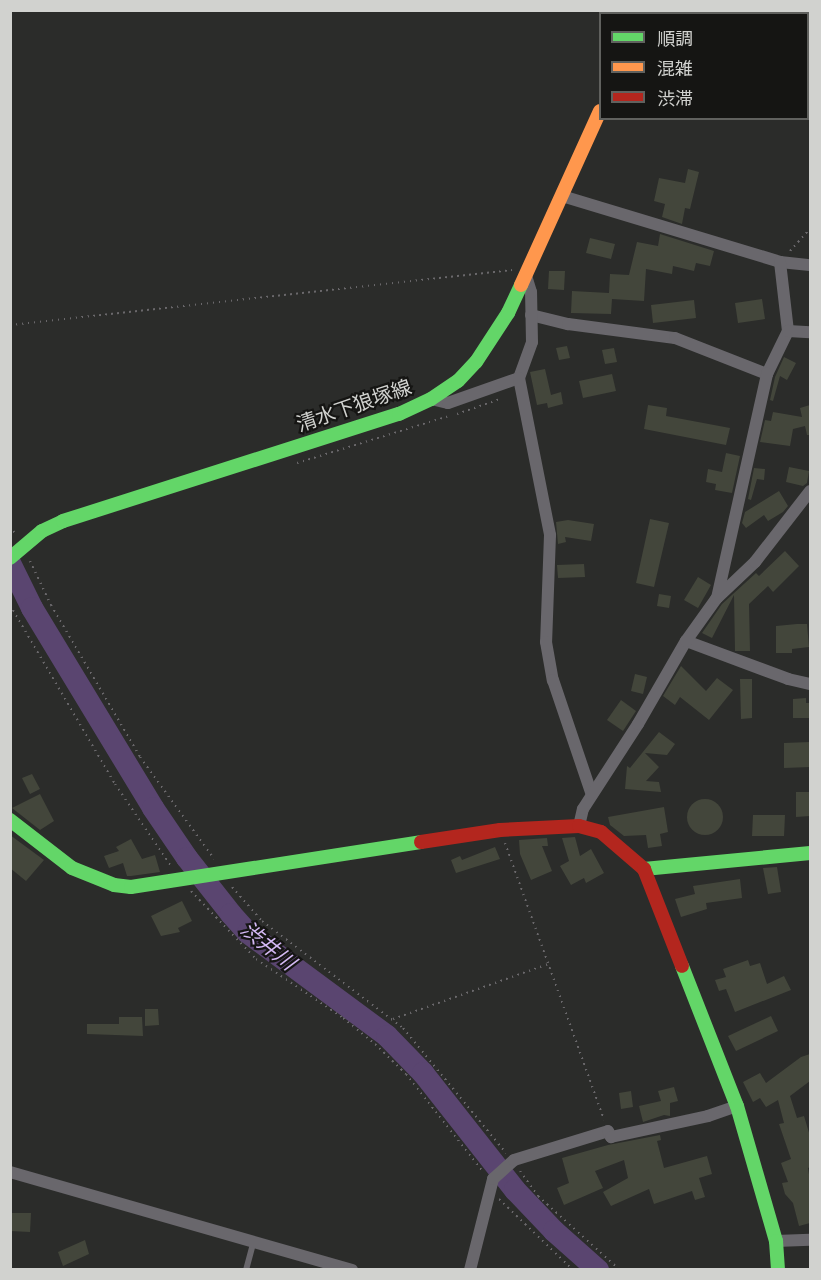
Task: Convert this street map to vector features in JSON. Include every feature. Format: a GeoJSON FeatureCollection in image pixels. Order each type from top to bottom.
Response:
{"type":"FeatureCollection","features":[{"type":"Feature","properties":{"kind":"street","name":"清水下狼塚線"},"geometry":{"type":"LineString","coordinates":[[16,552],[42,531],[63,521],[399,414],[431,399],[458,381],[476,362],[508,313],[599,113]]}},
{"type":"Feature","properties":{"kind":"street"},"geometry":{"type":"LineString","coordinates":[[562,196],[780,262],[810,265]]}},
{"type":"Feature","properties":{"kind":"street"},"geometry":{"type":"LineString","coordinates":[[716,599],[766,374],[788,330],[780,262]]}},
{"type":"Feature","properties":{"kind":"street"},"geometry":{"type":"LineString","coordinates":[[526,276],[531,292],[532,342],[519,378],[550,535],[551,559],[546,622],[551,671],[558,701],[592,795]]}},
{"type":"Feature","properties":{"kind":"street"},"geometry":{"type":"LineString","coordinates":[[531,315],[568,324],[675,338],[766,374]]}},
{"type":"Feature","properties":{"kind":"street"},"geometry":{"type":"LineString","coordinates":[[788,330],[810,332]]}},
{"type":"Feature","properties":{"kind":"street"},"geometry":{"type":"LineString","coordinates":[[431,399],[448,403],[519,378]]}},
{"type":"Feature","properties":{"kind":"street"},"geometry":{"type":"LineString","coordinates":[[579,826],[583,809],[638,724],[686,641],[716,599],[755,562],[810,491]]}},
{"type":"Feature","properties":{"kind":"street"},"geometry":{"type":"LineString","coordinates":[[686,641],[788,679],[810,684]]}},
{"type":"Feature","properties":{"kind":"street"},"geometry":{"type":"LineString","coordinates":[[10,820],[72,868],[114,885],[131,887],[500,830],[579,826],[602,832],[644,869],[737,1106],[776,1241],[778,1269]]}},
{"type":"Feature","properties":{"kind":"street"},"geometry":{"type":"LineString","coordinates":[[644,869],[810,853]]}},
{"type":"Feature","properties":{"kind":"street"},"geometry":{"type":"LineString","coordinates":[[470,1269],[491,1186],[511,1162],[609,1131],[610,1137],[708,1116],[737,1106]]}},
{"type":"Feature","properties":{"kind":"street"},"geometry":{"type":"LineString","coordinates":[[10,1172],[352,1269]]}},
{"type":"Feature","properties":{"kind":"street"},"geometry":{"type":"LineString","coordinates":[[776,1241],[810,1240]]}},
{"type":"Feature","properties":{"kind":"lane"},"geometry":{"type":"LineString","coordinates":[[246,1269],[254,1241]]}},
{"type":"Feature","properties":{"kind":"path"},"geometry":{"type":"LineString","coordinates":[[780,262],[810,229]]}},
{"type":"Feature","properties":{"kind":"path"},"geometry":{"type":"LineString","coordinates":[[10,325],[510,269],[526,276]]}},
{"type":"Feature","properties":{"kind":"path"},"geometry":{"type":"LineString","coordinates":[[10,526],[16,552],[51,605],[140,757],[237,895],[262,921],[392,1019],[422,1048],[538,1196],[572,1229],[620,1269]]}},
{"type":"Feature","properties":{"kind":"path"},"geometry":{"type":"LineString","coordinates":[[10,605],[115,784],[184,879],[256,959],[343,1018],[406,1074],[500,1200],[573,1269]]}},
{"type":"Feature","properties":{"kind":"path"},"geometry":{"type":"LineString","coordinates":[[500,830],[609,1131]]}},
{"type":"Feature","properties":{"kind":"path"},"geometry":{"type":"LineString","coordinates":[[392,1019],[548,964]]}},
{"type":"Feature","properties":{"kind":"building"},"geometry":{"type":"Polygon","coordinates":[[[688,169],[699,172],[690,209],[685,208],[682,224],[662,217],[665,204],[654,201],[659,178],[685,183],[688,169]]]}},
{"type":"Feature","properties":{"kind":"building"},"geometry":{"type":"Polygon","coordinates":[[[660,234],[714,251],[710,266],[696,263],[694,271],[673,266],[672,274],[646,269],[644,301],[612,299],[611,314],[571,313],[572,291],[609,293],[610,274],[629,275],[637,242],[658,246],[660,234]]]}},
{"type":"Feature","properties":{"kind":"building"},"geometry":{"type":"Polygon","coordinates":[[[590,238],[615,244],[611,259],[586,253],[590,238]]]}},
{"type":"Feature","properties":{"kind":"building"},"geometry":{"type":"Polygon","coordinates":[[[549,271],[565,271],[564,290],[548,289],[549,271]]]}},
{"type":"Feature","properties":{"kind":"building"},"geometry":{"type":"Polygon","coordinates":[[[762,299],[765,319],[738,323],[735,303],[762,299]]]}},
{"type":"Feature","properties":{"kind":"building"},"geometry":{"type":"Polygon","coordinates":[[[694,300],[696,318],[653,323],[651,305],[694,300]]]}},
{"type":"Feature","properties":{"kind":"building"},"geometry":{"type":"Polygon","coordinates":[[[567,346],[570,358],[559,360],[556,348],[567,346]]]}},
{"type":"Feature","properties":{"kind":"building"},"geometry":{"type":"Polygon","coordinates":[[[614,348],[617,362],[605,364],[602,350],[614,348]]]}},
{"type":"Feature","properties":{"kind":"building"},"geometry":{"type":"Polygon","coordinates":[[[784,357],[796,363],[787,380],[780,376],[773,401],[770,400],[775,377],[784,357]]]}},
{"type":"Feature","properties":{"kind":"building"},"geometry":{"type":"Polygon","coordinates":[[[545,369],[551,395],[561,392],[563,404],[548,408],[547,403],[537,405],[530,372],[545,369]]]}},
{"type":"Feature","properties":{"kind":"building"},"geometry":{"type":"Polygon","coordinates":[[[612,374],[616,391],[583,398],[579,381],[612,374]]]}},
{"type":"Feature","properties":{"kind":"building"},"geometry":{"type":"Polygon","coordinates":[[[648,405],[667,408],[666,416],[730,428],[726,445],[644,429],[648,405]]]}},
{"type":"Feature","properties":{"kind":"building"},"geometry":{"type":"Polygon","coordinates":[[[810,405],[810,435],[807,435],[805,426],[793,429],[790,446],[760,442],[765,420],[771,421],[773,412],[802,417],[800,408],[810,405]]]}},
{"type":"Feature","properties":{"kind":"building"},"geometry":{"type":"Polygon","coordinates":[[[726,453],[740,456],[732,493],[715,490],[716,484],[706,482],[708,469],[722,472],[726,453]]]}},
{"type":"Feature","properties":{"kind":"building"},"geometry":{"type":"Polygon","coordinates":[[[789,467],[809,471],[807,483],[803,486],[786,482],[789,467]]]}},
{"type":"Feature","properties":{"kind":"building"},"geometry":{"type":"Polygon","coordinates":[[[754,468],[765,469],[764,480],[757,479],[751,500],[748,499],[754,468]]]}},
{"type":"Feature","properties":{"kind":"building"},"geometry":{"type":"Polygon","coordinates":[[[779,491],[788,506],[783,512],[768,521],[764,515],[746,528],[742,523],[745,512],[779,491]]]}},
{"type":"Feature","properties":{"kind":"building"},"geometry":{"type":"Polygon","coordinates":[[[650,519],[669,523],[654,587],[636,583],[650,519]]]}},
{"type":"Feature","properties":{"kind":"building"},"geometry":{"type":"Polygon","coordinates":[[[568,520],[594,524],[591,541],[565,537],[566,542],[558,544],[556,522],[568,520]]]}},
{"type":"Feature","properties":{"kind":"building"},"geometry":{"type":"Polygon","coordinates":[[[785,551],[799,566],[773,592],[768,586],[749,604],[750,651],[735,651],[734,595],[712,638],[702,633],[722,604],[756,573],[759,576],[785,551]]]}},
{"type":"Feature","properties":{"kind":"building"},"geometry":{"type":"Polygon","coordinates":[[[584,564],[585,577],[558,578],[557,565],[584,564]]]}},
{"type":"Feature","properties":{"kind":"building"},"geometry":{"type":"Polygon","coordinates":[[[698,577],[711,585],[698,608],[684,600],[698,577]]]}},
{"type":"Feature","properties":{"kind":"building"},"geometry":{"type":"Polygon","coordinates":[[[659,594],[671,596],[669,608],[657,606],[659,594]]]}},
{"type":"Feature","properties":{"kind":"building"},"geometry":{"type":"Polygon","coordinates":[[[807,624],[809,647],[792,649],[792,653],[776,653],[776,626],[807,624]]]}},
{"type":"Feature","properties":{"kind":"building"},"geometry":{"type":"Polygon","coordinates":[[[681,666],[706,691],[717,678],[733,690],[709,720],[680,697],[675,705],[663,696],[681,666]]]}},
{"type":"Feature","properties":{"kind":"building"},"geometry":{"type":"Polygon","coordinates":[[[635,674],[647,677],[643,694],[631,691],[635,674]]]}},
{"type":"Feature","properties":{"kind":"building"},"geometry":{"type":"Polygon","coordinates":[[[740,679],[752,679],[752,718],[741,719],[740,679]]]}},
{"type":"Feature","properties":{"kind":"building"},"geometry":{"type":"Polygon","coordinates":[[[806,698],[806,703],[810,703],[810,718],[793,718],[793,699],[806,698]]]}},
{"type":"Feature","properties":{"kind":"building"},"geometry":{"type":"Polygon","coordinates":[[[621,700],[636,711],[623,731],[607,720],[621,700]]]}},
{"type":"Feature","properties":{"kind":"building"},"geometry":{"type":"Polygon","coordinates":[[[659,732],[675,744],[667,755],[645,753],[659,767],[646,781],[659,782],[661,792],[625,789],[627,766],[630,768],[659,732]]]}},
{"type":"Feature","properties":{"kind":"building"},"geometry":{"type":"Polygon","coordinates":[[[810,742],[810,767],[784,768],[784,743],[810,742]]]}},
{"type":"Feature","properties":{"kind":"building"},"geometry":{"type":"Polygon","coordinates":[[[32,774],[40,789],[30,794],[22,778],[32,774]]]}},
{"type":"Feature","properties":{"kind":"building"},"geometry":{"type":"Polygon","coordinates":[[[796,792],[810,792],[810,816],[796,817],[796,792]]]}},
{"type":"Feature","properties":{"kind":"building"},"geometry":{"type":"Polygon","coordinates":[[[40,794],[54,821],[40,830],[12,808],[40,794]]]}},
{"type":"Feature","properties":{"kind":"building"},"geometry":{"type":"Polygon","coordinates":[[[705,799],[718,804],[723,817],[718,830],[705,835],[692,830],[687,817],[692,804],[705,799]]]}},
{"type":"Feature","properties":{"kind":"building"},"geometry":{"type":"Polygon","coordinates":[[[664,807],[668,832],[660,834],[662,846],[648,848],[646,835],[624,836],[610,825],[608,817],[664,807]]]}},
{"type":"Feature","properties":{"kind":"building"},"geometry":{"type":"Polygon","coordinates":[[[753,815],[785,815],[784,836],[752,836],[753,815]]]}},
{"type":"Feature","properties":{"kind":"building"},"geometry":{"type":"Polygon","coordinates":[[[10,835],[44,860],[26,881],[10,868],[10,835]]]}},
{"type":"Feature","properties":{"kind":"building"},"geometry":{"type":"Polygon","coordinates":[[[575,837],[580,856],[591,849],[604,873],[586,883],[584,878],[571,885],[560,866],[569,861],[562,838],[575,837]]]}},
{"type":"Feature","properties":{"kind":"building"},"geometry":{"type":"Polygon","coordinates":[[[547,838],[548,846],[542,846],[552,871],[531,880],[520,854],[519,840],[547,838]]]}},
{"type":"Feature","properties":{"kind":"building"},"geometry":{"type":"Polygon","coordinates":[[[131,839],[142,859],[155,855],[160,872],[127,876],[123,863],[109,868],[104,856],[119,851],[116,847],[131,839]]]}},
{"type":"Feature","properties":{"kind":"building"},"geometry":{"type":"Polygon","coordinates":[[[495,847],[500,859],[456,873],[451,860],[460,856],[462,860],[495,847]]]}},
{"type":"Feature","properties":{"kind":"building"},"geometry":{"type":"Polygon","coordinates":[[[777,867],[781,892],[768,894],[763,868],[777,867]]]}},
{"type":"Feature","properties":{"kind":"building"},"geometry":{"type":"Polygon","coordinates":[[[740,879],[742,898],[706,903],[707,909],[681,917],[675,899],[695,894],[693,886],[740,879]]]}},
{"type":"Feature","properties":{"kind":"building"},"geometry":{"type":"Polygon","coordinates":[[[182,901],[192,921],[178,928],[180,932],[161,936],[151,916],[182,901]]]}},
{"type":"Feature","properties":{"kind":"building"},"geometry":{"type":"Polygon","coordinates":[[[748,960],[750,966],[760,963],[767,984],[784,976],[791,990],[735,1012],[726,989],[719,991],[715,980],[726,977],[723,969],[748,960]]]}},
{"type":"Feature","properties":{"kind":"building"},"geometry":{"type":"Polygon","coordinates":[[[145,1009],[158,1009],[159,1025],[145,1026],[145,1009]]]}},
{"type":"Feature","properties":{"kind":"building"},"geometry":{"type":"Polygon","coordinates":[[[771,1016],[778,1031],[736,1051],[728,1036],[771,1016]]]}},
{"type":"Feature","properties":{"kind":"building"},"geometry":{"type":"Polygon","coordinates":[[[119,1017],[142,1017],[143,1036],[87,1034],[87,1024],[119,1024],[119,1017]]]}},
{"type":"Feature","properties":{"kind":"building"},"geometry":{"type":"Polygon","coordinates":[[[810,1054],[810,1081],[790,1096],[797,1118],[804,1116],[810,1136],[810,1167],[808,1168],[810,1223],[799,1226],[793,1203],[785,1194],[782,1183],[788,1182],[781,1163],[791,1159],[779,1124],[784,1123],[778,1100],[766,1107],[760,1098],[753,1102],[743,1082],[760,1073],[766,1083],[801,1057],[810,1054]]]}},
{"type":"Feature","properties":{"kind":"building"},"geometry":{"type":"Polygon","coordinates":[[[674,1087],[678,1101],[670,1103],[670,1116],[664,1115],[643,1122],[639,1106],[661,1101],[658,1091],[674,1087]]]}},
{"type":"Feature","properties":{"kind":"building"},"geometry":{"type":"Polygon","coordinates":[[[631,1091],[633,1107],[621,1109],[619,1093],[631,1091]]]}},
{"type":"Feature","properties":{"kind":"building"},"geometry":{"type":"Polygon","coordinates":[[[660,1135],[661,1140],[657,1141],[664,1168],[707,1156],[712,1174],[699,1178],[705,1197],[695,1200],[692,1191],[654,1204],[649,1189],[611,1206],[603,1192],[628,1178],[624,1160],[595,1171],[603,1188],[564,1205],[557,1188],[569,1183],[562,1158],[608,1145],[660,1135]]]}},
{"type":"Feature","properties":{"kind":"building"},"geometry":{"type":"Polygon","coordinates":[[[10,1213],[31,1213],[30,1232],[10,1231],[10,1213]]]}},
{"type":"Feature","properties":{"kind":"building"},"geometry":{"type":"Polygon","coordinates":[[[85,1240],[89,1254],[63,1266],[58,1252],[85,1240]]]}},
{"type":"Feature","properties":{"kind":"waterway","name":"渋井川"},"geometry":{"type":"LineString","coordinates":[[10,563],[32,608],[153,808],[187,858],[231,914],[248,933],[387,1036],[423,1073],[515,1190],[554,1231],[598,1270]]}},
{"type":"Feature","properties":{"kind":"traffic: fast"},"geometry":{"type":"LineString","coordinates":[[10,558],[42,531],[63,521],[399,414],[431,399],[458,381],[476,362],[508,313],[521,285]]}},
{"type":"Feature","properties":{"kind":"traffic: fast"},"geometry":{"type":"LineString","coordinates":[[10,820],[72,868],[114,885],[131,887],[421,842]]}},
{"type":"Feature","properties":{"kind":"traffic: fast"},"geometry":{"type":"LineString","coordinates":[[644,869],[810,853]]}},
{"type":"Feature","properties":{"kind":"traffic: fast"},"geometry":{"type":"LineString","coordinates":[[682,966],[737,1106],[776,1241],[778,1270]]}},
{"type":"Feature","properties":{"kind":"traffic: slow"},"geometry":{"type":"LineString","coordinates":[[521,285],[599,113]]}},
{"type":"Feature","properties":{"kind":"traffic: jam"},"geometry":{"type":"LineString","coordinates":[[421,842],[500,830],[579,826],[601,832],[644,869],[682,966]]}}]}
